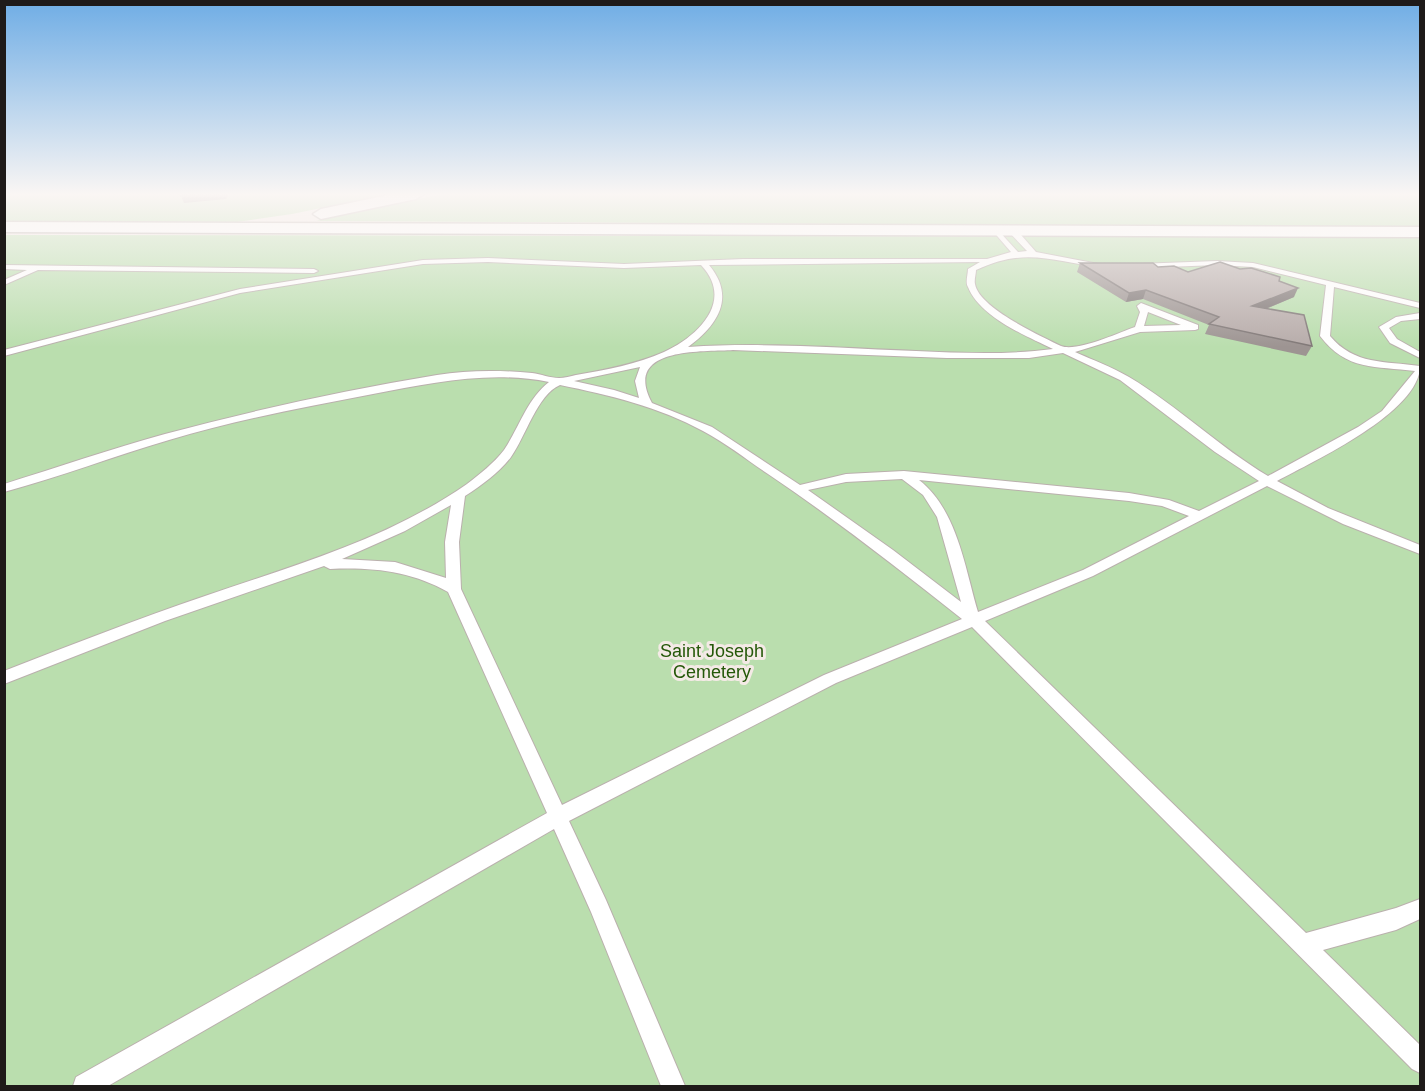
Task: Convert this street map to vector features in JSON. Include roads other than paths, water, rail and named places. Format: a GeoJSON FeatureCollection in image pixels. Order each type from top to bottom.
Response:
{"type":"FeatureCollection","features":[{"type":"Feature","properties":{"kind":"lane"},"geometry":{"type":"LineString","coordinates":[[1011,245],[1016,254]]}},
{"type":"Feature","properties":{"kind":"lane"},"geometry":{"type":"LineString","coordinates":[[1023,245],[1033,253]]}},
{"type":"Feature","properties":{"kind":"lane"},"geometry":{"type":"LineString","coordinates":[[4,353],[219,296],[343,274],[450,261],[615,266],[702,262],[989,260],[1033,253],[1112,266]]}},
{"type":"Feature","properties":{"kind":"lane"},"geometry":{"type":"LineString","coordinates":[[989,260],[972,269],[971,289],[977,297],[1015,327],[1069,351],[1137,386],[1210,443],[1269,481],[1343,519],[1420,550]]}},
{"type":"Feature","properties":{"kind":"lane"},"geometry":{"type":"LineString","coordinates":[[4,678],[147,621],[320,564],[391,533],[459,495],[504,457],[545,390],[562,382],[650,360],[676,350],[693,340],[705,328],[719,298],[712,272],[702,262]]}},
{"type":"Feature","properties":{"kind":"lane"},"geometry":{"type":"LineString","coordinates":[[1131,266],[1217,263],[1252,265],[1420,305]]}},
{"type":"Feature","properties":{"kind":"lane"},"geometry":{"type":"LineString","coordinates":[[4,267],[343,274]]}},
{"type":"Feature","properties":{"kind":"lane"},"geometry":{"type":"LineString","coordinates":[[4,283],[40,267]]}},
{"type":"Feature","properties":{"kind":"lane"},"geometry":{"type":"LineString","coordinates":[[86,1086],[558,817],[830,679],[1088,573],[1269,481],[1362,429],[1386,413],[1420,370],[1354,360],[1337,351],[1325,336],[1330,284]]}},
{"type":"Feature","properties":{"kind":"lane"},"geometry":{"type":"LineString","coordinates":[[676,350],[733,347],[977,355],[1069,351],[1139,329],[1195,327],[1141,306],[1144,312],[1139,329]]}},
{"type":"Feature","properties":{"kind":"lane"},"geometry":{"type":"LineString","coordinates":[[1420,316],[1399,319],[1384,327],[1385,333],[1393,340],[1420,355]]}},
{"type":"Feature","properties":{"kind":"lane"},"geometry":{"type":"LineString","coordinates":[[647,403],[640,384],[642,370],[650,360]]}},
{"type":"Feature","properties":{"kind":"lane"},"geometry":{"type":"LineString","coordinates":[[4,488],[167,437],[280,408],[439,378],[493,374],[533,376],[647,403],[708,429],[888,553],[973,619],[1420,1061]]}},
{"type":"Feature","properties":{"kind":"lane"},"geometry":{"type":"LineString","coordinates":[[798,489],[846,478],[904,475],[1129,497],[1165,503],[1201,516]]}},
{"type":"Feature","properties":{"kind":"lane"},"geometry":{"type":"LineString","coordinates":[[904,475],[928,493],[943,517],[973,619]]}},
{"type":"Feature","properties":{"kind":"lane"},"geometry":{"type":"LineString","coordinates":[[459,495],[452,528],[450,556],[454,589],[599,907],[673,1086]]}},
{"type":"Feature","properties":{"kind":"lane"},"geometry":{"type":"LineString","coordinates":[[320,564],[367,564],[417,571],[435,576],[454,589]]}},
{"type":"Feature","properties":{"kind":"lane"},"geometry":{"type":"LineString","coordinates":[[1302,945],[1396,919],[1420,909]]}},
{"type":"Feature","properties":{"kind":"park label","name":"Saint Joseph Cemetery"},"geometry":{"type":"Point","coordinates":[712,661]}}]}
